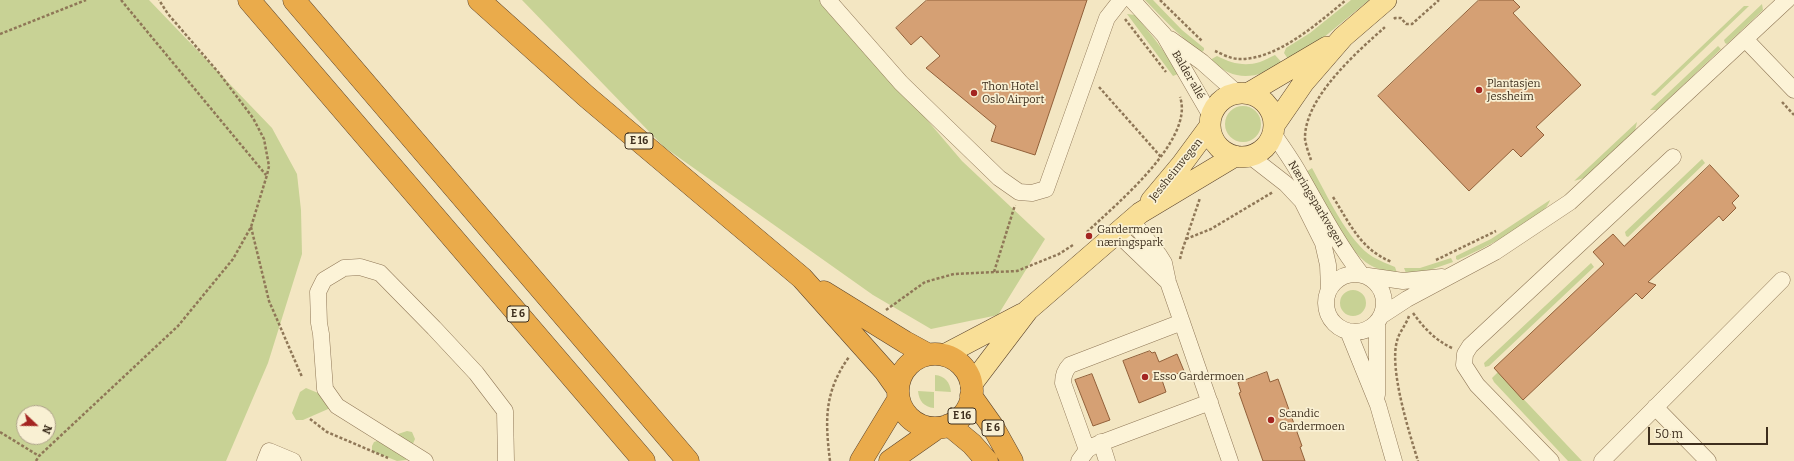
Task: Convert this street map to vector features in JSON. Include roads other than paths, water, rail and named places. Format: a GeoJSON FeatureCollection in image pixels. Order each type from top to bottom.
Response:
{"type":"FeatureCollection","features":[{"type":"Feature","properties":{"kind":"highway","name":"E 6"},"geometry":{"type":"LineString","coordinates":[[249,0],[644,461]]}},
{"type":"Feature","properties":{"kind":"highway"},"geometry":{"type":"LineString","coordinates":[[294,0],[688,461]]}},
{"type":"Feature","properties":{"kind":"highway","name":"E 16"},"geometry":{"type":"LineString","coordinates":[[479,0],[582,92],[802,278],[885,371],[898,394],[903,410],[909,418],[917,424],[927,427],[943,427]]}},
{"type":"Feature","properties":{"kind":"highway","name":"E 16"},"geometry":{"type":"LineString","coordinates":[[802,278],[904,342],[936,355],[954,359],[962,366],[968,375],[971,390],[968,408],[960,418],[943,427],[890,461]]}},
{"type":"Feature","properties":{"kind":"highway"},"geometry":{"type":"LineString","coordinates":[[861,461],[898,394],[900,376],[907,366],[916,358],[936,355]]}},
{"type":"Feature","properties":{"kind":"highway","name":"E 6"},"geometry":{"type":"LineString","coordinates":[[971,390],[1012,461]]}},
{"type":"Feature","properties":{"kind":"highway","name":"E 6"},"geometry":{"type":"LineString","coordinates":[[943,427],[972,444],[987,461]]}},
{"type":"Feature","properties":{"kind":"main road"},"geometry":{"type":"LineString","coordinates":[[1343,37],[1243,93],[1226,97],[1221,101],[1217,105],[1210,121],[1211,134],[1218,145],[1227,153],[1243,156],[1264,148],[1274,129],[1304,82],[1343,37],[1386,0]]}},
{"type":"Feature","properties":{"kind":"main road"},"geometry":{"type":"LineString","coordinates":[[1243,93],[1264,101],[1273,115],[1274,129]]}},
{"type":"Feature","properties":{"kind":"main road","name":"Jessheimvegen"},"geometry":{"type":"LineString","coordinates":[[971,390],[1028,310],[1130,222],[1186,159],[1210,121]]}},
{"type":"Feature","properties":{"kind":"main road","name":"Jessheimvegen"},"geometry":{"type":"LineString","coordinates":[[1130,222],[1243,156]]}},
{"type":"Feature","properties":{"kind":"main road","name":"Jessheimvegen"},"geometry":{"type":"LineString","coordinates":[[936,355],[1028,310]]}},
{"type":"Feature","properties":{"kind":"street"},"geometry":{"type":"LineString","coordinates":[[828,0],[901,83],[999,178],[1019,192],[1032,193],[1046,189],[1107,18],[1118,3]]}},
{"type":"Feature","properties":{"kind":"street","name":"Balder allé"},"geometry":{"type":"LineString","coordinates":[[1132,0],[1164,35],[1243,93]]}},
{"type":"Feature","properties":{"kind":"street"},"geometry":{"type":"LineString","coordinates":[[1348,331],[1364,331],[1407,299],[1495,252],[1570,202],[1785,0]]}},
{"type":"Feature","properties":{"kind":"street","name":"Balder allé"},"geometry":{"type":"LineString","coordinates":[[1164,35],[1210,121]]}},
{"type":"Feature","properties":{"kind":"street"},"geometry":{"type":"LineString","coordinates":[[1745,39],[1794,90]]}},
{"type":"Feature","properties":{"kind":"street","name":"Næringsparkvegen"},"geometry":{"type":"LineString","coordinates":[[1274,129],[1349,259],[1364,275],[1380,287],[1383,294],[1384,302],[1379,320],[1378,405]]}},
{"type":"Feature","properties":{"kind":"street","name":"Næringsparkvegen"},"geometry":{"type":"LineString","coordinates":[[1243,156],[1286,184],[1302,201],[1323,243],[1328,266],[1329,289],[1326,298],[1328,315],[1336,325],[1348,331],[1378,405],[1394,461]]}},
{"type":"Feature","properties":{"kind":"street"},"geometry":{"type":"LineString","coordinates":[[1551,461],[1477,385],[1464,365],[1465,354],[1470,346],[1673,157]]}},
{"type":"Feature","properties":{"kind":"street"},"geometry":{"type":"LineString","coordinates":[[1130,222],[1153,245],[1162,259],[1168,282],[1230,461]]}},
{"type":"Feature","properties":{"kind":"street"},"geometry":{"type":"LineString","coordinates":[[425,461],[337,406],[325,389],[318,292],[324,280],[344,268],[360,267],[380,273],[476,373],[505,411],[506,461]]}},
{"type":"Feature","properties":{"kind":"street"},"geometry":{"type":"LineString","coordinates":[[1329,289],[1342,276],[1351,274],[1403,281],[1450,276]]}},
{"type":"Feature","properties":{"kind":"street"},"geometry":{"type":"LineString","coordinates":[[1602,461],[1782,280]]}},
{"type":"Feature","properties":{"kind":"street"},"geometry":{"type":"LineString","coordinates":[[1107,461],[1089,451],[1063,383],[1063,378],[1067,368],[1070,365],[1182,322]]}},
{"type":"Feature","properties":{"kind":"street"},"geometry":{"type":"LineString","coordinates":[[1089,451],[1210,402]]}},
{"type":"Feature","properties":{"kind":"street"},"geometry":{"type":"LineString","coordinates":[[1655,407],[1708,461]]}},
{"type":"Feature","properties":{"kind":"street"},"geometry":{"type":"LineString","coordinates":[[265,461],[269,451],[294,461]]}},
{"type":"Feature","properties":{"kind":"place","name":"Plantasjen Jessheim"},"geometry":{"type":"Point","coordinates":[1479,90]}},
{"type":"Feature","properties":{"kind":"place","name":"Thon Hotel Oslo Airport"},"geometry":{"type":"Point","coordinates":[974,93]}},
{"type":"Feature","properties":{"kind":"place","name":"Gardermoen næringspark"},"geometry":{"type":"Point","coordinates":[1089,236]}},
{"type":"Feature","properties":{"kind":"place","name":"Esso Gardermoen"},"geometry":{"type":"Point","coordinates":[1145,377]}},
{"type":"Feature","properties":{"kind":"place","name":"Scandic Gardermoen"},"geometry":{"type":"Point","coordinates":[1271,420]}}]}
